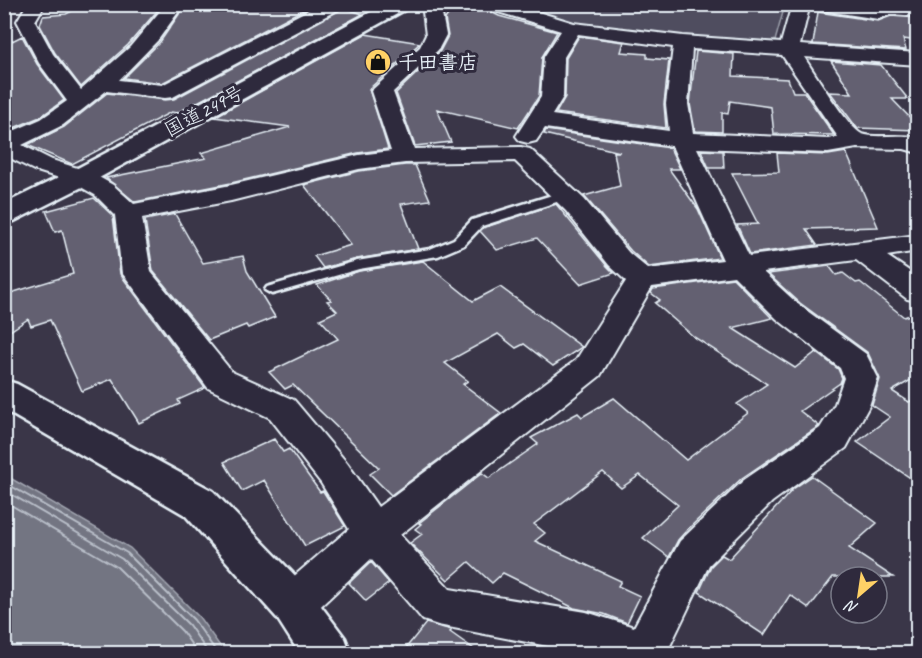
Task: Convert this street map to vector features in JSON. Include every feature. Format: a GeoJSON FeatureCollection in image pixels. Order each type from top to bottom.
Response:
{"type":"FeatureCollection","features":[{"type":"Feature","properties":{"kind":"main road","name":"国道249号"},"geometry":{"type":"LineString","coordinates":[[4,215],[81,177],[401,4]]}},
{"type":"Feature","properties":{"kind":"main road"},"geometry":{"type":"LineString","coordinates":[[4,393],[199,503],[293,604],[328,654]]}},
{"type":"Feature","properties":{"kind":"street"},"geometry":{"type":"LineString","coordinates":[[36,4],[26,21],[33,38],[52,71],[79,101]]}},
{"type":"Feature","properties":{"kind":"street"},"geometry":{"type":"LineString","coordinates":[[4,145],[54,121],[100,84],[161,27],[175,4]]}},
{"type":"Feature","properties":{"kind":"street"},"geometry":{"type":"LineString","coordinates":[[100,84],[165,92],[334,4]]}},
{"type":"Feature","properties":{"kind":"street"},"geometry":{"type":"LineString","coordinates":[[405,156],[382,91],[428,50],[436,34],[431,4]]}},
{"type":"Feature","properties":{"kind":"street"},"geometry":{"type":"LineString","coordinates":[[491,4],[572,28],[683,42],[918,59]]}},
{"type":"Feature","properties":{"kind":"street"},"geometry":{"type":"LineString","coordinates":[[801,4],[789,50],[843,130],[857,141]]}},
{"type":"Feature","properties":{"kind":"street"},"geometry":{"type":"LineString","coordinates":[[814,4],[878,14],[888,8],[918,10]]}},
{"type":"Feature","properties":{"kind":"street"},"geometry":{"type":"LineString","coordinates":[[521,154],[523,145],[552,97],[554,57],[572,28]]}},
{"type":"Feature","properties":{"kind":"street"},"geometry":{"type":"LineString","coordinates":[[4,145],[44,165],[81,177],[104,190],[128,213],[136,273],[220,380],[282,409],[334,472],[373,533],[438,606],[586,632],[648,652],[694,553],[758,491],[833,438],[852,406],[861,378],[854,362],[788,312],[740,266],[702,188],[682,140],[677,104],[683,42]]}},
{"type":"Feature","properties":{"kind":"street"},"geometry":{"type":"LineString","coordinates":[[537,120],[682,140],[828,146],[857,141],[907,142],[918,146]]}},
{"type":"Feature","properties":{"kind":"street"},"geometry":{"type":"LineString","coordinates":[[128,213],[231,193],[359,162],[405,156],[521,154],[565,195],[619,259],[642,279],[918,243]]}},
{"type":"Feature","properties":{"kind":"street"},"geometry":{"type":"LineString","coordinates":[[862,251],[918,292]]}},
{"type":"Feature","properties":{"kind":"street"},"geometry":{"type":"LineString","coordinates":[[293,604],[373,533],[588,368],[642,279]]}},
{"type":"Feature","properties":{"kind":"lane"},"geometry":{"type":"LineString","coordinates":[[272,290],[357,265],[433,253],[459,242],[477,223],[565,195]]}},
{"type":"Feature","properties":{"kind":"shaded area"},"geometry":{"type":"Polygon","coordinates":[[[496,5],[785,5],[775,41],[754,44],[584,29],[496,5]]]}},
{"type":"Feature","properties":{"kind":"water"},"geometry":{"type":"Polygon","coordinates":[[[5,475],[130,548],[199,617],[225,653],[5,653],[5,475]]]}},
{"type":"Feature","properties":{"kind":"building"},"geometry":{"type":"Polygon","coordinates":[[[86,4],[163,4],[128,45],[81,87],[55,53],[40,25],[43,16],[66,14],[86,4]]]}},
{"type":"Feature","properties":{"kind":"building"},"geometry":{"type":"Polygon","coordinates":[[[186,4],[314,4],[162,83],[124,78],[160,42],[186,4]]]}},
{"type":"Feature","properties":{"kind":"building"},"geometry":{"type":"Polygon","coordinates":[[[455,5],[483,8],[499,16],[557,32],[542,57],[539,96],[518,128],[437,109],[451,142],[415,146],[396,93],[440,51],[448,36],[445,19],[455,5]]]}},
{"type":"Feature","properties":{"kind":"building"},"geometry":{"type":"Polygon","coordinates":[[[344,8],[363,14],[177,113],[171,112],[72,164],[27,145],[64,127],[107,93],[174,99],[344,8]]]}},
{"type":"Feature","properties":{"kind":"building"},"geometry":{"type":"Polygon","coordinates":[[[818,12],[878,21],[891,16],[918,18],[918,41],[903,39],[906,50],[813,44],[818,12]]]}},
{"type":"Feature","properties":{"kind":"building"},"geometry":{"type":"Polygon","coordinates":[[[365,34],[420,43],[369,89],[388,149],[358,153],[231,183],[135,202],[106,178],[206,158],[201,153],[290,127],[214,117],[365,34]]]}},
{"type":"Feature","properties":{"kind":"building"},"geometry":{"type":"Polygon","coordinates":[[[22,36],[37,64],[64,100],[40,117],[4,132],[4,45],[22,36]]]}},
{"type":"Feature","properties":{"kind":"building"},"geometry":{"type":"Polygon","coordinates":[[[579,36],[624,42],[621,52],[647,54],[647,58],[669,60],[664,104],[666,128],[556,113],[565,97],[566,58],[579,36]]]}},
{"type":"Feature","properties":{"kind":"building"},"geometry":{"type":"Polygon","coordinates":[[[696,51],[734,54],[733,76],[788,79],[793,92],[804,92],[834,135],[774,134],[771,107],[730,101],[728,114],[722,113],[722,132],[695,131],[690,104],[696,51]]]}},
{"type":"Feature","properties":{"kind":"building"},"geometry":{"type":"Polygon","coordinates":[[[831,61],[881,65],[908,99],[892,99],[918,126],[918,130],[857,128],[830,92],[852,93],[831,61]]]}},
{"type":"Feature","properties":{"kind":"building"},"geometry":{"type":"Polygon","coordinates":[[[546,130],[670,148],[680,169],[669,169],[698,209],[720,258],[649,267],[631,251],[584,196],[620,186],[614,152],[620,152],[544,134],[546,130]]]}},
{"type":"Feature","properties":{"kind":"building"},"geometry":{"type":"Polygon","coordinates":[[[701,150],[723,151],[724,168],[709,168],[701,150]]]}},
{"type":"Feature","properties":{"kind":"building"},"geometry":{"type":"Polygon","coordinates":[[[846,152],[878,227],[806,229],[817,245],[750,254],[737,225],[758,224],[732,173],[779,172],[777,153],[828,155],[846,152]]]}},
{"type":"Feature","properties":{"kind":"building"},"geometry":{"type":"Polygon","coordinates":[[[415,165],[430,200],[401,204],[418,249],[357,259],[323,268],[314,256],[351,245],[304,185],[359,171],[415,165]]]}},
{"type":"Feature","properties":{"kind":"building"},"geometry":{"type":"Polygon","coordinates":[[[94,198],[113,216],[120,274],[205,388],[178,400],[180,404],[139,423],[112,379],[82,391],[50,320],[31,326],[28,319],[4,335],[4,295],[73,274],[62,230],[55,232],[46,211],[94,198]]]}},
{"type":"Feature","properties":{"kind":"building"},"geometry":{"type":"Polygon","coordinates":[[[556,204],[614,273],[580,284],[537,238],[497,250],[480,231],[483,228],[556,204]]]}},
{"type":"Feature","properties":{"kind":"building"},"geometry":{"type":"Polygon","coordinates":[[[175,214],[203,263],[243,256],[247,271],[275,317],[248,328],[246,325],[209,340],[153,271],[145,220],[175,214]]]}},
{"type":"Feature","properties":{"kind":"building"},"geometry":{"type":"Polygon","coordinates":[[[423,261],[473,301],[500,287],[582,347],[553,366],[524,344],[516,348],[498,334],[445,363],[468,381],[463,384],[501,413],[391,495],[370,474],[379,468],[293,385],[285,389],[269,372],[338,339],[320,319],[337,311],[327,301],[331,300],[317,285],[359,271],[423,261]]]}},
{"type":"Feature","properties":{"kind":"building"},"geometry":{"type":"Polygon","coordinates":[[[829,266],[836,275],[843,273],[856,283],[860,282],[904,317],[918,312],[918,376],[892,391],[909,402],[918,396],[918,483],[857,442],[890,417],[872,405],[880,379],[868,353],[800,303],[768,274],[829,266]]]}},
{"type":"Feature","properties":{"kind":"building"},"geometry":{"type":"Polygon","coordinates":[[[733,278],[772,318],[732,328],[795,368],[816,352],[838,369],[842,378],[840,383],[800,411],[819,426],[742,478],[687,530],[678,540],[669,557],[643,538],[678,505],[640,475],[621,488],[603,472],[534,524],[545,533],[535,541],[621,581],[618,586],[640,596],[627,623],[604,614],[574,608],[503,573],[492,583],[469,562],[448,580],[410,543],[422,534],[415,529],[421,524],[419,523],[482,473],[489,478],[538,444],[531,438],[578,413],[582,417],[614,398],[686,460],[748,413],[737,404],[767,384],[694,337],[655,303],[660,300],[651,293],[653,289],[733,278]]]}},
{"type":"Feature","properties":{"kind":"building"},"geometry":{"type":"Polygon","coordinates":[[[274,439],[283,452],[289,449],[320,492],[323,491],[345,526],[305,546],[264,480],[242,491],[224,462],[274,439]]]}},
{"type":"Feature","properties":{"kind":"building"},"geometry":{"type":"Polygon","coordinates":[[[812,476],[877,523],[849,548],[875,565],[829,565],[829,582],[809,608],[790,595],[764,635],[699,592],[711,566],[722,555],[729,559],[793,489],[812,476]]]}},
{"type":"Feature","properties":{"kind":"building"},"geometry":{"type":"Polygon","coordinates":[[[371,562],[389,583],[366,601],[349,583],[371,562]]]}},
{"type":"Feature","properties":{"kind":"building"},"geometry":{"type":"Polygon","coordinates":[[[426,623],[452,630],[450,632],[481,654],[401,654],[426,623]]]}},
{"type":"Feature","properties":{"kind":"place","name":"千田書店"},"geometry":{"type":"Point","coordinates":[378,62]}}]}
